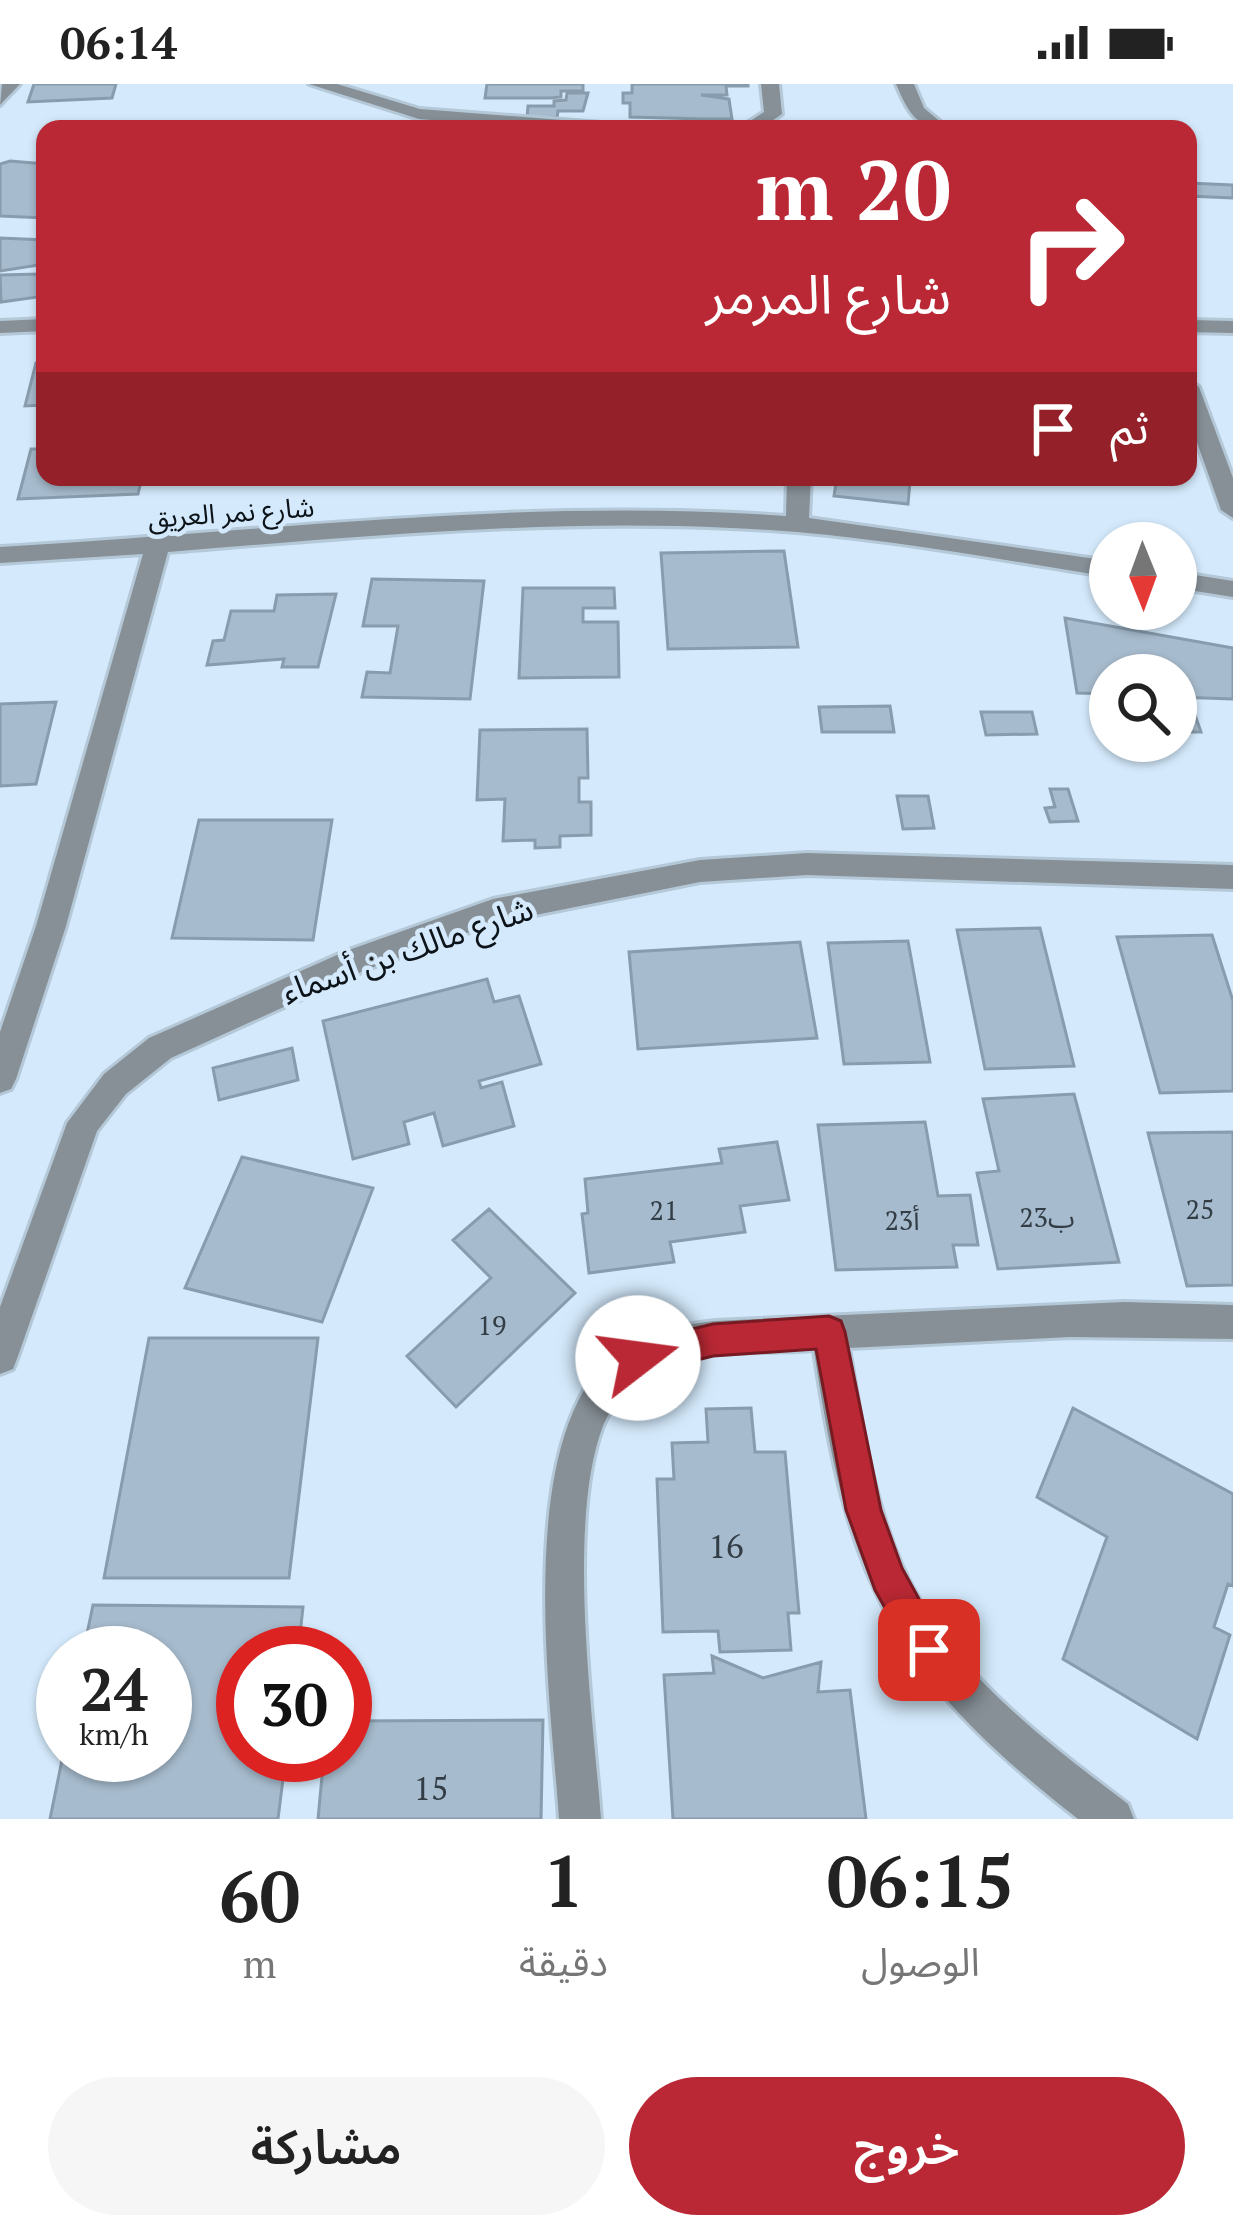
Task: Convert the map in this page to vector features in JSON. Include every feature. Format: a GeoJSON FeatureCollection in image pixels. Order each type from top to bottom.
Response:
{"type":"FeatureCollection","features":[{"type":"Feature","properties":{"kind":"street"},"geometry":{"type":"LineString","coordinates":[[0,100],[11,84]]}},
{"type":"Feature","properties":{"kind":"street"},"geometry":{"type":"LineString","coordinates":[[317,84],[419,114],[497,120]]}},
{"type":"Feature","properties":{"kind":"street"},"geometry":{"type":"LineString","coordinates":[[761,120],[773,113],[770,84]]}},
{"type":"Feature","properties":{"kind":"street"},"geometry":{"type":"LineString","coordinates":[[905,84],[916,111],[928,120]]}},
{"type":"Feature","properties":{"kind":"street"},"geometry":{"type":"LineString","coordinates":[[0,327],[36,325]]}},
{"type":"Feature","properties":{"kind":"street"},"geometry":{"type":"LineString","coordinates":[[1197,326],[1233,327]]}},
{"type":"Feature","properties":{"kind":"street"},"geometry":{"type":"LineString","coordinates":[[1197,412],[1233,510]]}},
{"type":"Feature","properties":{"kind":"street"},"geometry":{"type":"LineString","coordinates":[[796,525],[798,486]]}},
{"type":"Feature","properties":{"kind":"street","name":"شارع نمر العريق"},"geometry":{"type":"LineString","coordinates":[[0,555],[576,519],[684,518],[796,525],[1089,566]]}},
{"type":"Feature","properties":{"kind":"street"},"geometry":{"type":"LineString","coordinates":[[0,1079],[58,905],[157,548]]}},
{"type":"Feature","properties":{"kind":"street"},"geometry":{"type":"LineString","coordinates":[[1197,583],[1233,589]]}},
{"type":"Feature","properties":{"kind":"street","name":"شارع مالك بن أسماء"},"geometry":{"type":"LineString","coordinates":[[0,1356],[82,1123],[115,1084],[160,1048],[357,960],[493,911],[700,871],[807,864],[1233,877]]}},
{"type":"Feature","properties":{"kind":"street"},"geometry":{"type":"LineString","coordinates":[[580,1819],[568,1556],[575,1458],[586,1420],[600,1395],[638,1358],[713,1340],[829,1332],[1016,1322],[1233,1322]]}},
{"type":"Feature","properties":{"kind":"street"},"geometry":{"type":"LineString","coordinates":[[829,1332],[846,1438],[864,1510],[888,1577],[929,1650],[995,1724],[1113,1819]]}},
{"type":"Feature","properties":{"kind":"building"},"geometry":{"type":"Polygon","coordinates":[[[34,84],[116,84],[112,98],[28,102],[34,84]]]}},
{"type":"Feature","properties":{"kind":"building"},"geometry":{"type":"Polygon","coordinates":[[[487,84],[583,84],[583,91],[561,91],[561,97],[550,98],[485,98],[487,84]]]}},
{"type":"Feature","properties":{"kind":"building"},"geometry":{"type":"Polygon","coordinates":[[[632,84],[748,86],[726,86],[727,95],[701,95],[729,99],[732,119],[704,119],[630,117],[630,103],[623,103],[623,93],[632,93],[632,84]]]}},
{"type":"Feature","properties":{"kind":"building"},"geometry":{"type":"Polygon","coordinates":[[[567,93],[588,93],[583,111],[558,111],[557,118],[527,118],[528,106],[554,106],[554,101],[566,100],[567,93]]]}},
{"type":"Feature","properties":{"kind":"building"},"geometry":{"type":"Polygon","coordinates":[[[36,163],[36,218],[0,216],[0,164],[36,163]]]}},
{"type":"Feature","properties":{"kind":"building"},"geometry":{"type":"Polygon","coordinates":[[[1197,183],[1233,185],[1233,198],[1197,196],[1197,183]]]}},
{"type":"Feature","properties":{"kind":"building"},"geometry":{"type":"Polygon","coordinates":[[[0,238],[36,240],[36,265],[0,271],[0,238]]]}},
{"type":"Feature","properties":{"kind":"building"},"geometry":{"type":"Polygon","coordinates":[[[36,274],[36,297],[1,302],[0,275],[36,274]]]}},
{"type":"Feature","properties":{"kind":"building"},"geometry":{"type":"Polygon","coordinates":[[[36,363],[36,405],[25,406],[36,363]]]}},
{"type":"Feature","properties":{"kind":"building"},"geometry":{"type":"Polygon","coordinates":[[[31,449],[36,449],[36,486],[140,486],[138,494],[18,499],[31,449]]]}},
{"type":"Feature","properties":{"kind":"building"},"geometry":{"type":"Polygon","coordinates":[[[836,486],[910,486],[908,504],[834,496],[836,486]]]}},
{"type":"Feature","properties":{"kind":"building"},"geometry":{"type":"Polygon","coordinates":[[[784,551],[798,647],[668,649],[661,553],[784,551]]]}},
{"type":"Feature","properties":{"kind":"building"},"geometry":{"type":"Polygon","coordinates":[[[372,579],[484,581],[470,699],[362,697],[367,672],[390,673],[398,626],[363,626],[372,579]]]}},
{"type":"Feature","properties":{"kind":"building"},"geometry":{"type":"Polygon","coordinates":[[[523,588],[614,588],[615,608],[583,608],[583,622],[618,622],[619,677],[519,678],[523,588]]]}},
{"type":"Feature","properties":{"kind":"building"},"geometry":{"type":"Polygon","coordinates":[[[336,594],[318,667],[282,667],[284,659],[207,665],[213,641],[224,640],[231,611],[274,611],[277,595],[336,594]]]}},
{"type":"Feature","properties":{"kind":"building"},"geometry":{"type":"Polygon","coordinates":[[[1065,618],[1089,622],[1089,630],[1132,630],[1233,648],[1233,699],[1197,698],[1197,654],[1089,654],[1089,693],[1077,693],[1065,618]]]}},
{"type":"Feature","properties":{"kind":"building"},"geometry":{"type":"Polygon","coordinates":[[[56,702],[36,784],[0,786],[0,704],[56,702]]]}},
{"type":"Feature","properties":{"kind":"building"},"geometry":{"type":"Polygon","coordinates":[[[890,706],[894,732],[822,732],[819,707],[890,706]]]}},
{"type":"Feature","properties":{"kind":"building"},"geometry":{"type":"Polygon","coordinates":[[[981,712],[1032,712],[1037,734],[986,735],[981,712]]]}},
{"type":"Feature","properties":{"kind":"building"},"geometry":{"type":"Polygon","coordinates":[[[587,729],[588,778],[579,778],[579,802],[591,802],[591,835],[560,836],[560,847],[535,848],[535,840],[503,841],[505,799],[477,800],[480,730],[587,729]]]}},
{"type":"Feature","properties":{"kind":"building"},"geometry":{"type":"Polygon","coordinates":[[[1050,789],[1068,789],[1078,821],[1050,822],[1045,808],[1055,807],[1050,789]]]}},
{"type":"Feature","properties":{"kind":"building"},"geometry":{"type":"Polygon","coordinates":[[[897,796],[928,796],[934,828],[903,829],[897,796]]]}},
{"type":"Feature","properties":{"kind":"building"},"geometry":{"type":"Polygon","coordinates":[[[199,820],[332,820],[313,940],[172,938],[199,820]]]}},
{"type":"Feature","properties":{"kind":"building"},"geometry":{"type":"Polygon","coordinates":[[[1040,928],[1074,1066],[985,1069],[957,930],[1040,928]]]}},
{"type":"Feature","properties":{"kind":"building"},"geometry":{"type":"Polygon","coordinates":[[[1212,935],[1233,1001],[1233,1091],[1160,1093],[1117,937],[1212,935]]]}},
{"type":"Feature","properties":{"kind":"building"},"geometry":{"type":"Polygon","coordinates":[[[908,941],[930,1062],[844,1064],[828,943],[908,941]]]}},
{"type":"Feature","properties":{"kind":"building"},"geometry":{"type":"Polygon","coordinates":[[[800,942],[817,1038],[638,1049],[629,952],[800,942]]]}},
{"type":"Feature","properties":{"kind":"building"},"geometry":{"type":"Polygon","coordinates":[[[487,979],[494,1002],[519,996],[541,1064],[479,1081],[481,1088],[502,1082],[514,1126],[443,1146],[434,1113],[404,1122],[409,1144],[353,1159],[323,1021],[487,979]]]}},
{"type":"Feature","properties":{"kind":"building"},"geometry":{"type":"Polygon","coordinates":[[[292,1048],[298,1080],[219,1100],[213,1068],[292,1048]]]}},
{"type":"Feature","properties":{"kind":"building"},"geometry":{"type":"Polygon","coordinates":[[[1074,1094],[1119,1262],[998,1269],[977,1173],[999,1171],[983,1099],[1074,1094]]]}},
{"type":"Feature","properties":{"kind":"building"},"geometry":{"type":"Polygon","coordinates":[[[925,1122],[938,1196],[970,1195],[978,1245],[953,1245],[957,1267],[836,1270],[818,1125],[925,1122]]]}},
{"type":"Feature","properties":{"kind":"building"},"geometry":{"type":"Polygon","coordinates":[[[1233,1132],[1233,1285],[1187,1286],[1148,1133],[1233,1132]]]}},
{"type":"Feature","properties":{"kind":"building"},"geometry":{"type":"Polygon","coordinates":[[[777,1142],[789,1200],[740,1206],[745,1232],[670,1242],[674,1262],[589,1273],[582,1214],[588,1213],[585,1179],[722,1163],[719,1149],[777,1142]]]}},
{"type":"Feature","properties":{"kind":"building"},"geometry":{"type":"Polygon","coordinates":[[[242,1157],[373,1188],[322,1322],[185,1288],[242,1157]]]}},
{"type":"Feature","properties":{"kind":"building"},"geometry":{"type":"Polygon","coordinates":[[[489,1209],[575,1293],[456,1407],[407,1356],[491,1278],[453,1240],[489,1209]]]}},
{"type":"Feature","properties":{"kind":"building"},"geometry":{"type":"Polygon","coordinates":[[[149,1338],[318,1338],[289,1578],[104,1578],[149,1338]]]}},
{"type":"Feature","properties":{"kind":"building"},"geometry":{"type":"Polygon","coordinates":[[[751,1408],[755,1452],[785,1452],[799,1613],[788,1613],[791,1650],[720,1652],[718,1631],[663,1632],[657,1479],[674,1479],[672,1443],[708,1442],[706,1409],[751,1408]]]}},
{"type":"Feature","properties":{"kind":"building"},"geometry":{"type":"Polygon","coordinates":[[[1073,1408],[1233,1494],[1233,1586],[1228,1584],[1214,1627],[1230,1635],[1197,1739],[1063,1659],[1107,1537],[1037,1497],[1073,1408]]]}},
{"type":"Feature","properties":{"kind":"building"},"geometry":{"type":"Polygon","coordinates":[[[93,1605],[303,1607],[301,1626],[216,1626],[216,1782],[283,1782],[278,1819],[50,1819],[58,1782],[192,1782],[192,1626],[89,1626],[93,1605]]]}},
{"type":"Feature","properties":{"kind":"building"},"geometry":{"type":"Polygon","coordinates":[[[712,1656],[763,1678],[821,1662],[818,1692],[850,1690],[866,1819],[673,1819],[664,1675],[714,1673],[712,1656]]]}},
{"type":"Feature","properties":{"kind":"building"},"geometry":{"type":"Polygon","coordinates":[[[543,1720],[541,1819],[318,1819],[321,1782],[372,1782],[372,1721],[543,1720]]]}},
{"type":"Feature","properties":{"kind":"route"},"geometry":{"type":"LineString","coordinates":[[638,1358],[713,1340],[829,1332],[846,1438],[864,1510],[888,1577],[929,1650]]}}]}
